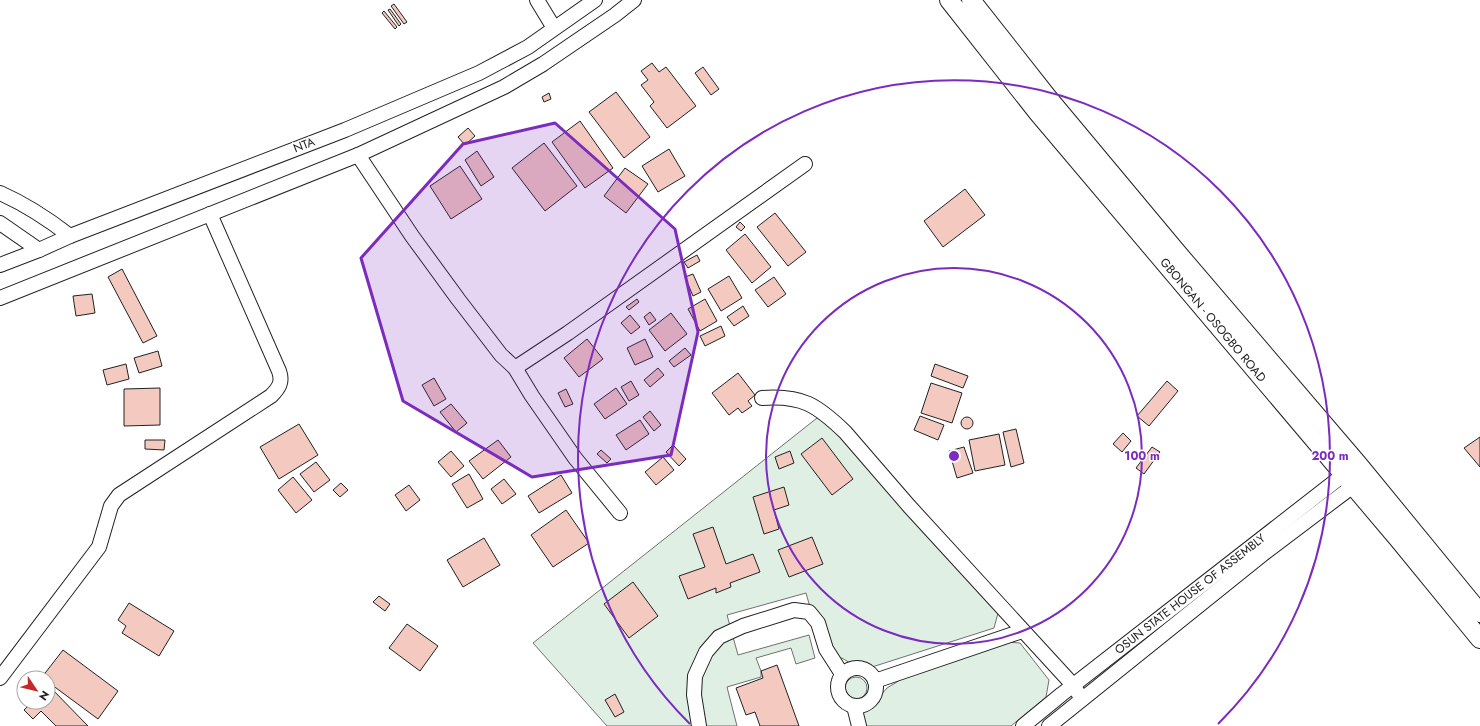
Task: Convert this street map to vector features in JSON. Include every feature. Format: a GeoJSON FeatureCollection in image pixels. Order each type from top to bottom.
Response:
{"type":"FeatureCollection","features":[{"type":"Feature","properties":{"kind":"main road","name":"GBONGAN - OSOGBO ROAD"},"geometry":{"type":"LineString","coordinates":[[949,0],[1038,113],[1355,475],[1480,613]]}},
{"type":"Feature","properties":{"kind":"main road","name":"GBONGAN - OSOGBO ROAD"},"geometry":{"type":"LineString","coordinates":[[971,0],[1049,99],[1175,250],[1355,475],[1480,639]]}},
{"type":"Feature","properties":{"kind":"street"},"geometry":{"type":"LineString","coordinates":[[537,0],[554,28]]}},
{"type":"Feature","properties":{"kind":"street","name":"NTA"},"geometry":{"type":"LineString","coordinates":[[0,265],[70,236],[345,130],[479,73],[528,47],[595,0]]}},
{"type":"Feature","properties":{"kind":"street"},"geometry":{"type":"LineString","coordinates":[[0,298],[358,155],[504,87],[543,64],[615,16],[634,0]]}},
{"type":"Feature","properties":{"kind":"street"},"geometry":{"type":"LineString","coordinates":[[358,155],[412,236],[458,299],[501,355],[515,368],[532,396],[575,458],[620,513]]}},
{"type":"Feature","properties":{"kind":"street"},"geometry":{"type":"LineString","coordinates":[[515,368],[568,333],[805,164]]}},
{"type":"Feature","properties":{"kind":"street"},"geometry":{"type":"LineString","coordinates":[[0,193],[46,217],[70,236]]}},
{"type":"Feature","properties":{"kind":"street"},"geometry":{"type":"LineString","coordinates":[[0,678],[99,547],[111,506],[119,495],[271,396],[280,386],[282,378],[210,214]]}},
{"type":"Feature","properties":{"kind":"street"},"geometry":{"type":"LineString","coordinates":[[0,223],[39,250]]}},
{"type":"Feature","properties":{"kind":"street"},"geometry":{"type":"LineString","coordinates":[[762,398],[783,398],[803,401],[829,417],[845,432],[909,506],[1073,685],[1082,699]]}},
{"type":"Feature","properties":{"kind":"street","name":"OSUN STATE HOUSE OF ASSEMBLY"},"geometry":{"type":"LineString","coordinates":[[1023,726],[1073,685],[1355,475]]}},
{"type":"Feature","properties":{"kind":"street","name":"OSUN STATE HOUSE OF ASSEMBLY"},"geometry":{"type":"LineString","coordinates":[[1049,726],[1263,554],[1355,475]]}},
{"type":"Feature","properties":{"kind":"street"},"geometry":{"type":"LineString","coordinates":[[699,726],[694,695],[695,676],[706,652],[719,637],[743,626],[794,610],[809,612],[818,622],[826,649],[842,674]]}},
{"type":"Feature","properties":{"kind":"street"},"geometry":{"type":"LineString","coordinates":[[875,681],[1022,631]]}},
{"type":"Feature","properties":{"kind":"street"},"geometry":{"type":"LineString","coordinates":[[862,668],[868,671],[875,681],[876,687],[872,699],[866,703],[854,706],[848,704],[839,694],[838,682],[842,674],[850,669],[862,668]]}},
{"type":"Feature","properties":{"kind":"street"},"geometry":{"type":"LineString","coordinates":[[854,706],[859,726]]}},
{"type":"Feature","properties":{"kind":"highlighted area"},"geometry":{"type":"Polygon","coordinates":[[[555,123],[675,229],[698,332],[671,455],[532,477],[403,401],[361,258],[463,144],[555,123]]]}},
{"type":"Feature","properties":{"kind":"green space"},"geometry":{"type":"Polygon","coordinates":[[[817,418],[836,428],[998,613],[994,628],[872,667],[850,663],[842,658],[833,661],[821,646],[806,593],[727,615],[738,655],[809,635],[815,658],[796,664],[791,648],[756,658],[761,671],[761,677],[727,687],[737,726],[607,726],[533,643],[817,418]]]}},
{"type":"Feature","properties":{"kind":"green space"},"geometry":{"type":"Polygon","coordinates":[[[1007,642],[1020,643],[1049,680],[1046,697],[1011,726],[852,726],[853,720],[865,707],[876,701],[887,688],[905,677],[1007,642]]]}},
{"type":"Feature","properties":{"kind":"green space"},"geometry":{"type":"Polygon","coordinates":[[[856,677],[864,680],[867,688],[864,696],[856,699],[848,696],[845,688],[848,680],[856,677]]]}},
{"type":"Feature","properties":{"kind":"building"},"geometry":{"type":"Polygon","coordinates":[[[394,4],[407,22],[404,24],[391,6],[394,4]]]}},
{"type":"Feature","properties":{"kind":"building"},"geometry":{"type":"Polygon","coordinates":[[[390,9],[401,24],[399,26],[388,10],[390,9]]]}},
{"type":"Feature","properties":{"kind":"building"},"geometry":{"type":"Polygon","coordinates":[[[384,11],[397,27],[395,29],[382,13],[384,11]]]}},
{"type":"Feature","properties":{"kind":"building"},"geometry":{"type":"Polygon","coordinates":[[[652,63],[659,72],[666,67],[696,106],[667,128],[650,106],[654,102],[641,85],[648,80],[641,71],[652,63]]]}},
{"type":"Feature","properties":{"kind":"building"},"geometry":{"type":"Polygon","coordinates":[[[703,67],[719,89],[711,95],[695,73],[703,67]]]}},
{"type":"Feature","properties":{"kind":"building"},"geometry":{"type":"Polygon","coordinates":[[[616,92],[650,137],[624,158],[589,112],[616,92]]]}},
{"type":"Feature","properties":{"kind":"building"},"geometry":{"type":"Polygon","coordinates":[[[549,93],[551,99],[544,102],[542,97],[549,93]]]}},
{"type":"Feature","properties":{"kind":"building"},"geometry":{"type":"Polygon","coordinates":[[[580,121],[613,168],[585,188],[552,142],[580,121]]]}},
{"type":"Feature","properties":{"kind":"building"},"geometry":{"type":"Polygon","coordinates":[[[468,128],[475,136],[465,145],[458,137],[468,128]]]}},
{"type":"Feature","properties":{"kind":"building"},"geometry":{"type":"Polygon","coordinates":[[[544,143],[577,186],[545,211],[512,168],[544,143]]]}},
{"type":"Feature","properties":{"kind":"building"},"geometry":{"type":"Polygon","coordinates":[[[669,149],[685,176],[658,192],[642,166],[669,149]]]}},
{"type":"Feature","properties":{"kind":"building"},"geometry":{"type":"Polygon","coordinates":[[[477,151],[494,177],[481,186],[465,160],[477,151]]]}},
{"type":"Feature","properties":{"kind":"building"},"geometry":{"type":"Polygon","coordinates":[[[460,166],[482,199],[451,219],[430,186],[460,166]]]}},
{"type":"Feature","properties":{"kind":"building"},"geometry":{"type":"Polygon","coordinates":[[[625,168],[648,184],[626,213],[604,196],[625,168]]]}},
{"type":"Feature","properties":{"kind":"building"},"geometry":{"type":"Polygon","coordinates":[[[965,189],[985,215],[943,247],[924,221],[965,189]]]}},
{"type":"Feature","properties":{"kind":"building"},"geometry":{"type":"Polygon","coordinates":[[[775,213],[806,252],[788,266],[757,227],[775,213]]]}},
{"type":"Feature","properties":{"kind":"building"},"geometry":{"type":"Polygon","coordinates":[[[740,222],[745,227],[741,231],[736,227],[740,222]]]}},
{"type":"Feature","properties":{"kind":"building"},"geometry":{"type":"Polygon","coordinates":[[[745,234],[771,267],[752,283],[726,250],[745,234]]]}},
{"type":"Feature","properties":{"kind":"building"},"geometry":{"type":"Polygon","coordinates":[[[697,255],[700,261],[688,268],[684,262],[697,255]]]}},
{"type":"Feature","properties":{"kind":"building"},"geometry":{"type":"Polygon","coordinates":[[[122,269],[157,336],[143,343],[108,277],[122,269]]]}},
{"type":"Feature","properties":{"kind":"building"},"geometry":{"type":"Polygon","coordinates":[[[693,274],[701,292],[693,296],[685,277],[693,274]]]}},
{"type":"Feature","properties":{"kind":"building"},"geometry":{"type":"Polygon","coordinates":[[[729,276],[742,298],[721,311],[708,289],[729,276]]]}},
{"type":"Feature","properties":{"kind":"building"},"geometry":{"type":"Polygon","coordinates":[[[774,277],[786,294],[768,307],[755,290],[774,277]]]}},
{"type":"Feature","properties":{"kind":"building"},"geometry":{"type":"Polygon","coordinates":[[[92,294],[95,313],[76,316],[73,296],[92,294]]]}},
{"type":"Feature","properties":{"kind":"building"},"geometry":{"type":"Polygon","coordinates":[[[637,299],[639,302],[629,310],[626,307],[637,299]]]}},
{"type":"Feature","properties":{"kind":"building"},"geometry":{"type":"Polygon","coordinates":[[[705,299],[717,321],[700,331],[688,309],[705,299]]]}},
{"type":"Feature","properties":{"kind":"building"},"geometry":{"type":"Polygon","coordinates":[[[743,306],[749,316],[734,326],[727,317],[743,306]]]}},
{"type":"Feature","properties":{"kind":"building"},"geometry":{"type":"Polygon","coordinates":[[[650,312],[656,320],[649,325],[644,317],[650,312]]]}},
{"type":"Feature","properties":{"kind":"building"},"geometry":{"type":"Polygon","coordinates":[[[671,313],[687,334],[665,351],[649,330],[671,313]]]}},
{"type":"Feature","properties":{"kind":"building"},"geometry":{"type":"Polygon","coordinates":[[[630,315],[640,327],[631,334],[621,323],[630,315]]]}},
{"type":"Feature","properties":{"kind":"building"},"geometry":{"type":"Polygon","coordinates":[[[721,326],[725,336],[705,346],[700,336],[721,326]]]}},
{"type":"Feature","properties":{"kind":"building"},"geometry":{"type":"Polygon","coordinates":[[[587,339],[603,359],[579,377],[564,358],[587,339]]]}},
{"type":"Feature","properties":{"kind":"building"},"geometry":{"type":"Polygon","coordinates":[[[645,339],[653,357],[635,365],[627,348],[645,339]]]}},
{"type":"Feature","properties":{"kind":"building"},"geometry":{"type":"Polygon","coordinates":[[[685,348],[691,355],[674,367],[669,361],[685,348]]]}},
{"type":"Feature","properties":{"kind":"building"},"geometry":{"type":"Polygon","coordinates":[[[158,351],[162,366],[139,373],[134,358],[158,351]]]}},
{"type":"Feature","properties":{"kind":"building"},"geometry":{"type":"Polygon","coordinates":[[[126,364],[129,379],[107,385],[103,370],[126,364]]]}},
{"type":"Feature","properties":{"kind":"building"},"geometry":{"type":"Polygon","coordinates":[[[935,364],[968,376],[963,388],[931,376],[935,364]]]}},
{"type":"Feature","properties":{"kind":"building"},"geometry":{"type":"Polygon","coordinates":[[[658,368],[664,375],[650,387],[644,380],[658,368]]]}},
{"type":"Feature","properties":{"kind":"building"},"geometry":{"type":"Polygon","coordinates":[[[738,373],[755,395],[748,401],[752,406],[742,413],[738,408],[729,415],[712,393],[738,373]]]}},
{"type":"Feature","properties":{"kind":"building"},"geometry":{"type":"Polygon","coordinates":[[[434,378],[446,399],[434,406],[422,385],[434,378]]]}},
{"type":"Feature","properties":{"kind":"building"},"geometry":{"type":"Polygon","coordinates":[[[631,381],[639,395],[629,401],[621,387],[631,381]]]}},
{"type":"Feature","properties":{"kind":"building"},"geometry":{"type":"Polygon","coordinates":[[[1167,381],[1178,391],[1149,426],[1137,416],[1167,381]]]}},
{"type":"Feature","properties":{"kind":"building"},"geometry":{"type":"Polygon","coordinates":[[[931,383],[962,393],[952,423],[921,413],[931,383]]]}},
{"type":"Feature","properties":{"kind":"building"},"geometry":{"type":"Polygon","coordinates":[[[160,388],[160,425],[124,426],[124,389],[160,388]]]}},
{"type":"Feature","properties":{"kind":"building"},"geometry":{"type":"Polygon","coordinates":[[[616,388],[627,404],[605,419],[594,404],[616,388]]]}},
{"type":"Feature","properties":{"kind":"building"},"geometry":{"type":"Polygon","coordinates":[[[566,389],[573,404],[565,407],[558,393],[566,389]]]}},
{"type":"Feature","properties":{"kind":"building"},"geometry":{"type":"Polygon","coordinates":[[[451,404],[467,423],[456,432],[440,412],[451,404]]]}},
{"type":"Feature","properties":{"kind":"building"},"geometry":{"type":"Polygon","coordinates":[[[650,411],[661,425],[654,431],[643,417],[650,411]]]}},
{"type":"Feature","properties":{"kind":"building"},"geometry":{"type":"Polygon","coordinates":[[[920,416],[944,425],[938,440],[914,430],[920,416]]]}},
{"type":"Feature","properties":{"kind":"building"},"geometry":{"type":"Polygon","coordinates":[[[965,417],[969,417],[973,423],[969,429],[965,429],[961,425],[961,421],[965,417]]]}},
{"type":"Feature","properties":{"kind":"building"},"geometry":{"type":"Polygon","coordinates":[[[640,420],[649,434],[626,450],[616,435],[640,420]]]}},
{"type":"Feature","properties":{"kind":"building"},"geometry":{"type":"Polygon","coordinates":[[[299,424],[318,455],[279,479],[260,447],[299,424]]]}},
{"type":"Feature","properties":{"kind":"building"},"geometry":{"type":"Polygon","coordinates":[[[1016,429],[1024,463],[1011,467],[1003,432],[1016,429]]]}},
{"type":"Feature","properties":{"kind":"building"},"geometry":{"type":"Polygon","coordinates":[[[1123,433],[1131,441],[1122,452],[1113,444],[1123,433]]]}},
{"type":"Feature","properties":{"kind":"building"},"geometry":{"type":"Polygon","coordinates":[[[999,434],[1005,465],[975,471],[969,440],[999,434]]]}},
{"type":"Feature","properties":{"kind":"building"},"geometry":{"type":"Polygon","coordinates":[[[1480,437],[1480,467],[1464,448],[1480,437]]]}},
{"type":"Feature","properties":{"kind":"building"},"geometry":{"type":"Polygon","coordinates":[[[822,438],[853,479],[832,495],[801,454],[822,438]]]}},
{"type":"Feature","properties":{"kind":"building"},"geometry":{"type":"Polygon","coordinates":[[[145,440],[165,440],[164,450],[145,449],[145,440]]]}},
{"type":"Feature","properties":{"kind":"building"},"geometry":{"type":"Polygon","coordinates":[[[498,440],[511,457],[483,479],[469,461],[498,440]]]}},
{"type":"Feature","properties":{"kind":"building"},"geometry":{"type":"Polygon","coordinates":[[[673,445],[686,459],[679,466],[666,452],[673,445]]]}},
{"type":"Feature","properties":{"kind":"building"},"geometry":{"type":"Polygon","coordinates":[[[964,447],[973,473],[957,478],[949,451],[964,447]]]}},
{"type":"Feature","properties":{"kind":"building"},"geometry":{"type":"Polygon","coordinates":[[[1152,447],[1160,452],[1144,474],[1136,468],[1152,447]]]}},
{"type":"Feature","properties":{"kind":"building"},"geometry":{"type":"Polygon","coordinates":[[[601,450],[611,459],[607,463],[597,454],[601,450]]]}},
{"type":"Feature","properties":{"kind":"building"},"geometry":{"type":"Polygon","coordinates":[[[451,451],[464,466],[451,477],[438,462],[451,451]]]}},
{"type":"Feature","properties":{"kind":"building"},"geometry":{"type":"Polygon","coordinates":[[[790,451],[794,463],[779,469],[775,457],[790,451]]]}},
{"type":"Feature","properties":{"kind":"building"},"geometry":{"type":"Polygon","coordinates":[[[663,457],[674,470],[656,485],[645,472],[663,457]]]}},
{"type":"Feature","properties":{"kind":"building"},"geometry":{"type":"Polygon","coordinates":[[[316,462],[330,480],[314,492],[300,474],[316,462]]]}},
{"type":"Feature","properties":{"kind":"building"},"geometry":{"type":"Polygon","coordinates":[[[469,474],[483,499],[467,508],[452,484],[469,474]]]}},
{"type":"Feature","properties":{"kind":"building"},"geometry":{"type":"Polygon","coordinates":[[[561,475],[572,493],[539,513],[528,496],[561,475]]]}},
{"type":"Feature","properties":{"kind":"building"},"geometry":{"type":"Polygon","coordinates":[[[293,477],[312,500],[296,513],[278,490],[293,477]]]}},
{"type":"Feature","properties":{"kind":"building"},"geometry":{"type":"Polygon","coordinates":[[[504,479],[516,494],[502,504],[491,489],[504,479]]]}},
{"type":"Feature","properties":{"kind":"building"},"geometry":{"type":"Polygon","coordinates":[[[341,483],[348,490],[340,497],[333,490],[341,483]]]}},
{"type":"Feature","properties":{"kind":"building"},"geometry":{"type":"Polygon","coordinates":[[[409,485],[420,500],[406,511],[395,495],[409,485]]]}},
{"type":"Feature","properties":{"kind":"building"},"geometry":{"type":"Polygon","coordinates":[[[784,487],[789,505],[774,510],[779,529],[764,534],[753,497],[784,487]]]}},
{"type":"Feature","properties":{"kind":"building"},"geometry":{"type":"Polygon","coordinates":[[[566,510],[589,543],[553,567],[531,535],[566,510]]]}},
{"type":"Feature","properties":{"kind":"building"},"geometry":{"type":"Polygon","coordinates":[[[713,527],[726,564],[753,554],[760,572],[730,583],[731,587],[716,593],[716,588],[688,599],[679,576],[705,567],[693,534],[713,527]]]}},
{"type":"Feature","properties":{"kind":"building"},"geometry":{"type":"Polygon","coordinates":[[[812,537],[823,564],[789,577],[778,550],[812,537]]]}},
{"type":"Feature","properties":{"kind":"building"},"geometry":{"type":"Polygon","coordinates":[[[484,538],[500,565],[463,587],[447,560],[484,538]]]}},
{"type":"Feature","properties":{"kind":"building"},"geometry":{"type":"Polygon","coordinates":[[[633,582],[658,616],[629,638],[604,604],[633,582]]]}},
{"type":"Feature","properties":{"kind":"building"},"geometry":{"type":"Polygon","coordinates":[[[379,596],[390,604],[385,611],[373,602],[379,596]]]}},
{"type":"Feature","properties":{"kind":"building"},"geometry":{"type":"Polygon","coordinates":[[[129,603],[174,631],[159,656],[122,633],[126,626],[118,620],[129,603]]]}},
{"type":"Feature","properties":{"kind":"building"},"geometry":{"type":"Polygon","coordinates":[[[407,624],[438,646],[420,671],[389,648],[407,624]]]}},
{"type":"Feature","properties":{"kind":"building"},"geometry":{"type":"Polygon","coordinates":[[[63,650],[118,691],[98,719],[56,688],[56,670],[47,670],[63,650]]]}},
{"type":"Feature","properties":{"kind":"building"},"geometry":{"type":"Polygon","coordinates":[[[777,665],[799,726],[760,726],[755,712],[746,715],[736,688],[763,678],[761,671],[777,665]]]}},
{"type":"Feature","properties":{"kind":"building"},"geometry":{"type":"Polygon","coordinates":[[[56,693],[88,726],[56,726],[41,711],[33,719],[24,710],[56,710],[56,693]]]}},
{"type":"Feature","properties":{"kind":"building"},"geometry":{"type":"Polygon","coordinates":[[[615,694],[624,712],[615,717],[605,700],[615,694]]]}}]}
